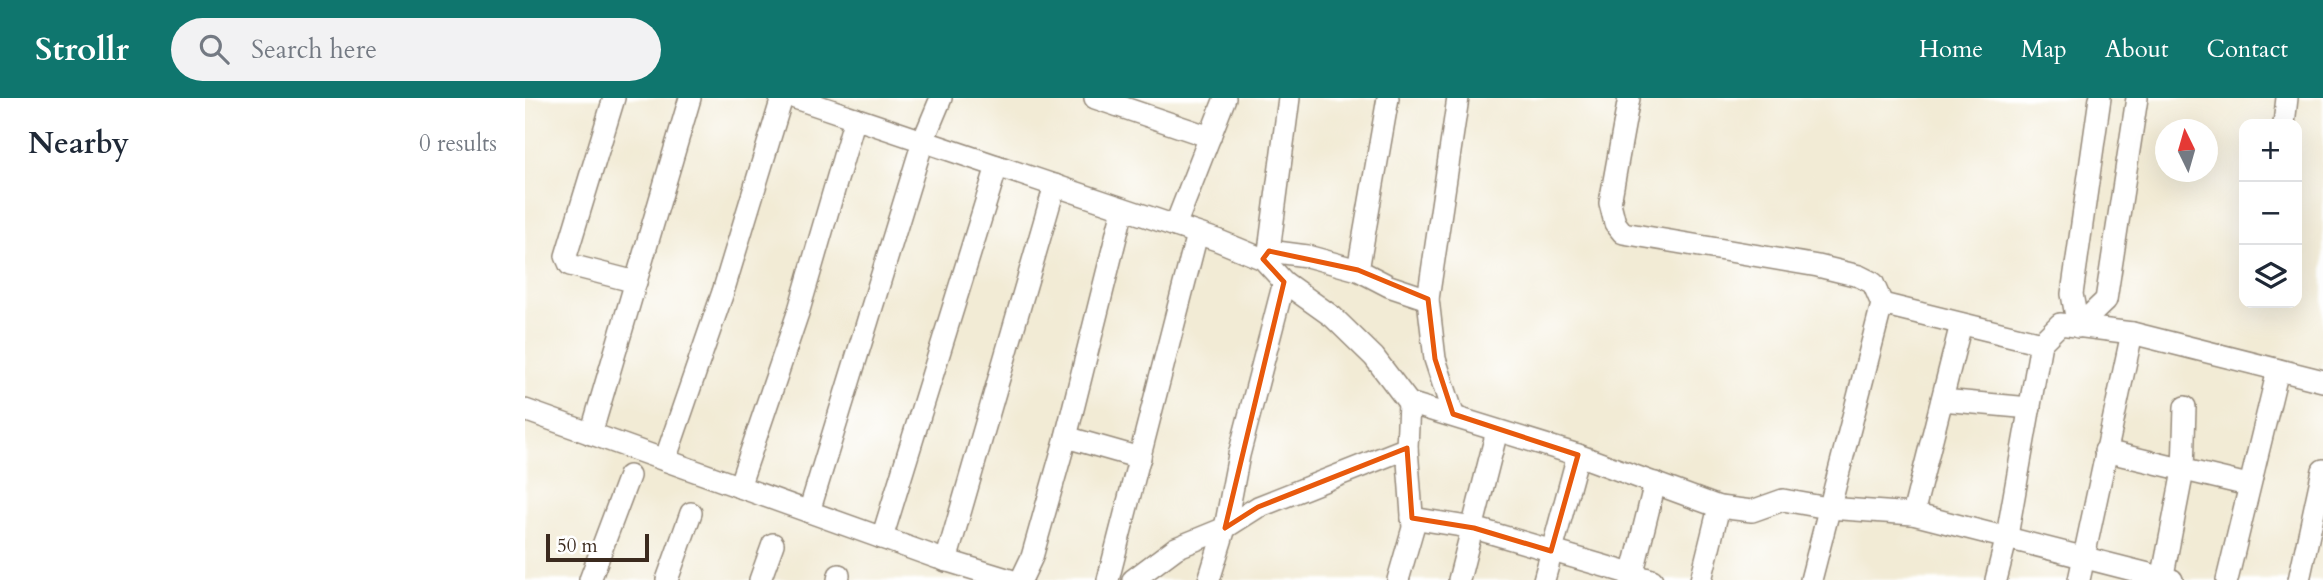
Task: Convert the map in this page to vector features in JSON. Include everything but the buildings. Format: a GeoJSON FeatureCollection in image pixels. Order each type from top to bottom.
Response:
{"type":"FeatureCollection","features":[{"type":"Feature","properties":{"kind":"street"},"geometry":{"type":"LineString","coordinates":[[614,98],[566,256],[570,265],[636,282]]}},
{"type":"Feature","properties":{"kind":"street"},"geometry":{"type":"LineString","coordinates":[[591,434],[689,98]]}},
{"type":"Feature","properties":{"kind":"street"},"geometry":{"type":"LineString","coordinates":[[665,460],[723,292],[782,98]]}},
{"type":"Feature","properties":{"kind":"street"},"geometry":{"type":"LineString","coordinates":[[795,98],[1197,234],[1266,255],[1307,256],[1358,270],[1389,286],[1427,299]]}},
{"type":"Feature","properties":{"kind":"street"},"geometry":{"type":"LineString","coordinates":[[809,512],[923,141],[941,98]]}},
{"type":"Feature","properties":{"kind":"street"},"geometry":{"type":"LineString","coordinates":[[1095,98],[1210,137]]}},
{"type":"Feature","properties":{"kind":"street"},"geometry":{"type":"LineString","coordinates":[[1174,226],[1225,98]]}},
{"type":"Feature","properties":{"kind":"street"},"geometry":{"type":"LineString","coordinates":[[1289,98],[1266,255],[1284,282],[1341,325],[1374,357],[1409,403],[1453,414],[1497,431],[1578,455],[1719,506],[1752,511],[1783,500],[1828,508],[1913,514],[2166,579],[2183,471],[2185,407]]}},
{"type":"Feature","properties":{"kind":"street"},"geometry":{"type":"LineString","coordinates":[[1358,270],[1388,98]]}},
{"type":"Feature","properties":{"kind":"street"},"geometry":{"type":"LineString","coordinates":[[1453,414],[1435,359],[1427,299],[1458,98]]}},
{"type":"Feature","properties":{"kind":"street"},"geometry":{"type":"LineString","coordinates":[[1629,98],[1610,203],[1615,223],[1623,233],[1818,265],[1859,276],[1873,283],[1882,304],[1811,580]]}},
{"type":"Feature","properties":{"kind":"street"},"geometry":{"type":"LineString","coordinates":[[2078,327],[2072,295],[2100,98]]}},
{"type":"Feature","properties":{"kind":"street"},"geometry":{"type":"LineString","coordinates":[[2078,327],[2106,300],[2137,98]]}},
{"type":"Feature","properties":{"kind":"street"},"geometry":{"type":"LineString","coordinates":[[2285,119],[2287,98]]}},
{"type":"Feature","properties":{"kind":"street"},"geometry":{"type":"LineString","coordinates":[[739,487],[799,310],[855,118]]}},
{"type":"Feature","properties":{"kind":"street"},"geometry":{"type":"LineString","coordinates":[[882,538],[997,166]]}},
{"type":"Feature","properties":{"kind":"street"},"geometry":{"type":"LineString","coordinates":[[946,561],[1055,185]]}},
{"type":"Feature","properties":{"kind":"street"},"geometry":{"type":"LineString","coordinates":[[1021,580],[1032,557],[1066,437],[1123,209]]}},
{"type":"Feature","properties":{"kind":"street"},"geometry":{"type":"LineString","coordinates":[[1108,580],[1197,234]]}},
{"type":"Feature","properties":{"kind":"street"},"geometry":{"type":"LineString","coordinates":[[1209,580],[1225,528],[1239,455],[1284,282]]}},
{"type":"Feature","properties":{"kind":"street"},"geometry":{"type":"LineString","coordinates":[[1882,304],[2041,343]]}},
{"type":"Feature","properties":{"kind":"street"},"geometry":{"type":"LineString","coordinates":[[1913,514],[1961,324]]}},
{"type":"Feature","properties":{"kind":"street"},"geometry":{"type":"LineString","coordinates":[[1996,580],[2007,536],[2041,343],[2060,324],[2132,333],[2323,382]]}},
{"type":"Feature","properties":{"kind":"street"},"geometry":{"type":"LineString","coordinates":[[2079,580],[2132,333]]}},
{"type":"Feature","properties":{"kind":"street"},"geometry":{"type":"LineString","coordinates":[[2227,580],[2278,370]]}},
{"type":"Feature","properties":{"kind":"street"},"geometry":{"type":"LineString","coordinates":[[1942,400],[2030,408]]}},
{"type":"Feature","properties":{"kind":"street"},"geometry":{"type":"LineString","coordinates":[[1398,580],[1413,528],[1407,448],[1409,403]]}},
{"type":"Feature","properties":{"kind":"street"},"geometry":{"type":"LineString","coordinates":[[525,410],[946,561],[1010,580]]}},
{"type":"Feature","properties":{"kind":"street"},"geometry":{"type":"LineString","coordinates":[[1459,580],[1497,431]]}},
{"type":"Feature","properties":{"kind":"street"},"geometry":{"type":"LineString","coordinates":[[1066,437],[1140,458]]}},
{"type":"Feature","properties":{"kind":"street"},"geometry":{"type":"LineString","coordinates":[[1133,580],[1176,548],[1225,528],[1258,507],[1407,448]]}},
{"type":"Feature","properties":{"kind":"street"},"geometry":{"type":"LineString","coordinates":[[2105,451],[2248,485]]}},
{"type":"Feature","properties":{"kind":"street"},"geometry":{"type":"LineString","coordinates":[[1544,580],[1578,455]]}},
{"type":"Feature","properties":{"kind":"street"},"geometry":{"type":"LineString","coordinates":[[2299,580],[2323,470]]}},
{"type":"Feature","properties":{"kind":"street"},"geometry":{"type":"LineString","coordinates":[[590,580],[629,476]]}},
{"type":"Feature","properties":{"kind":"street"},"geometry":{"type":"LineString","coordinates":[[1412,518],[1474,528],[1639,578],[1655,484]]}},
{"type":"Feature","properties":{"kind":"street"},"geometry":{"type":"LineString","coordinates":[[1701,580],[1719,506]]}},
{"type":"Feature","properties":{"kind":"street"},"geometry":{"type":"LineString","coordinates":[[667,580],[691,513]]}},
{"type":"Feature","properties":{"kind":"street"},"geometry":{"type":"LineString","coordinates":[[760,580],[773,544]]}},
{"type":"Feature","properties":{"kind":"highlighted area"},"geometry":{"type":"Polygon","coordinates":[[[1269,251],[1358,270],[1428,299],[1435,359],[1453,414],[1578,455],[1551,551],[1474,528],[1412,518],[1407,448],[1258,507],[1225,528],[1284,282],[1263,259],[1269,251]]]}}]}
